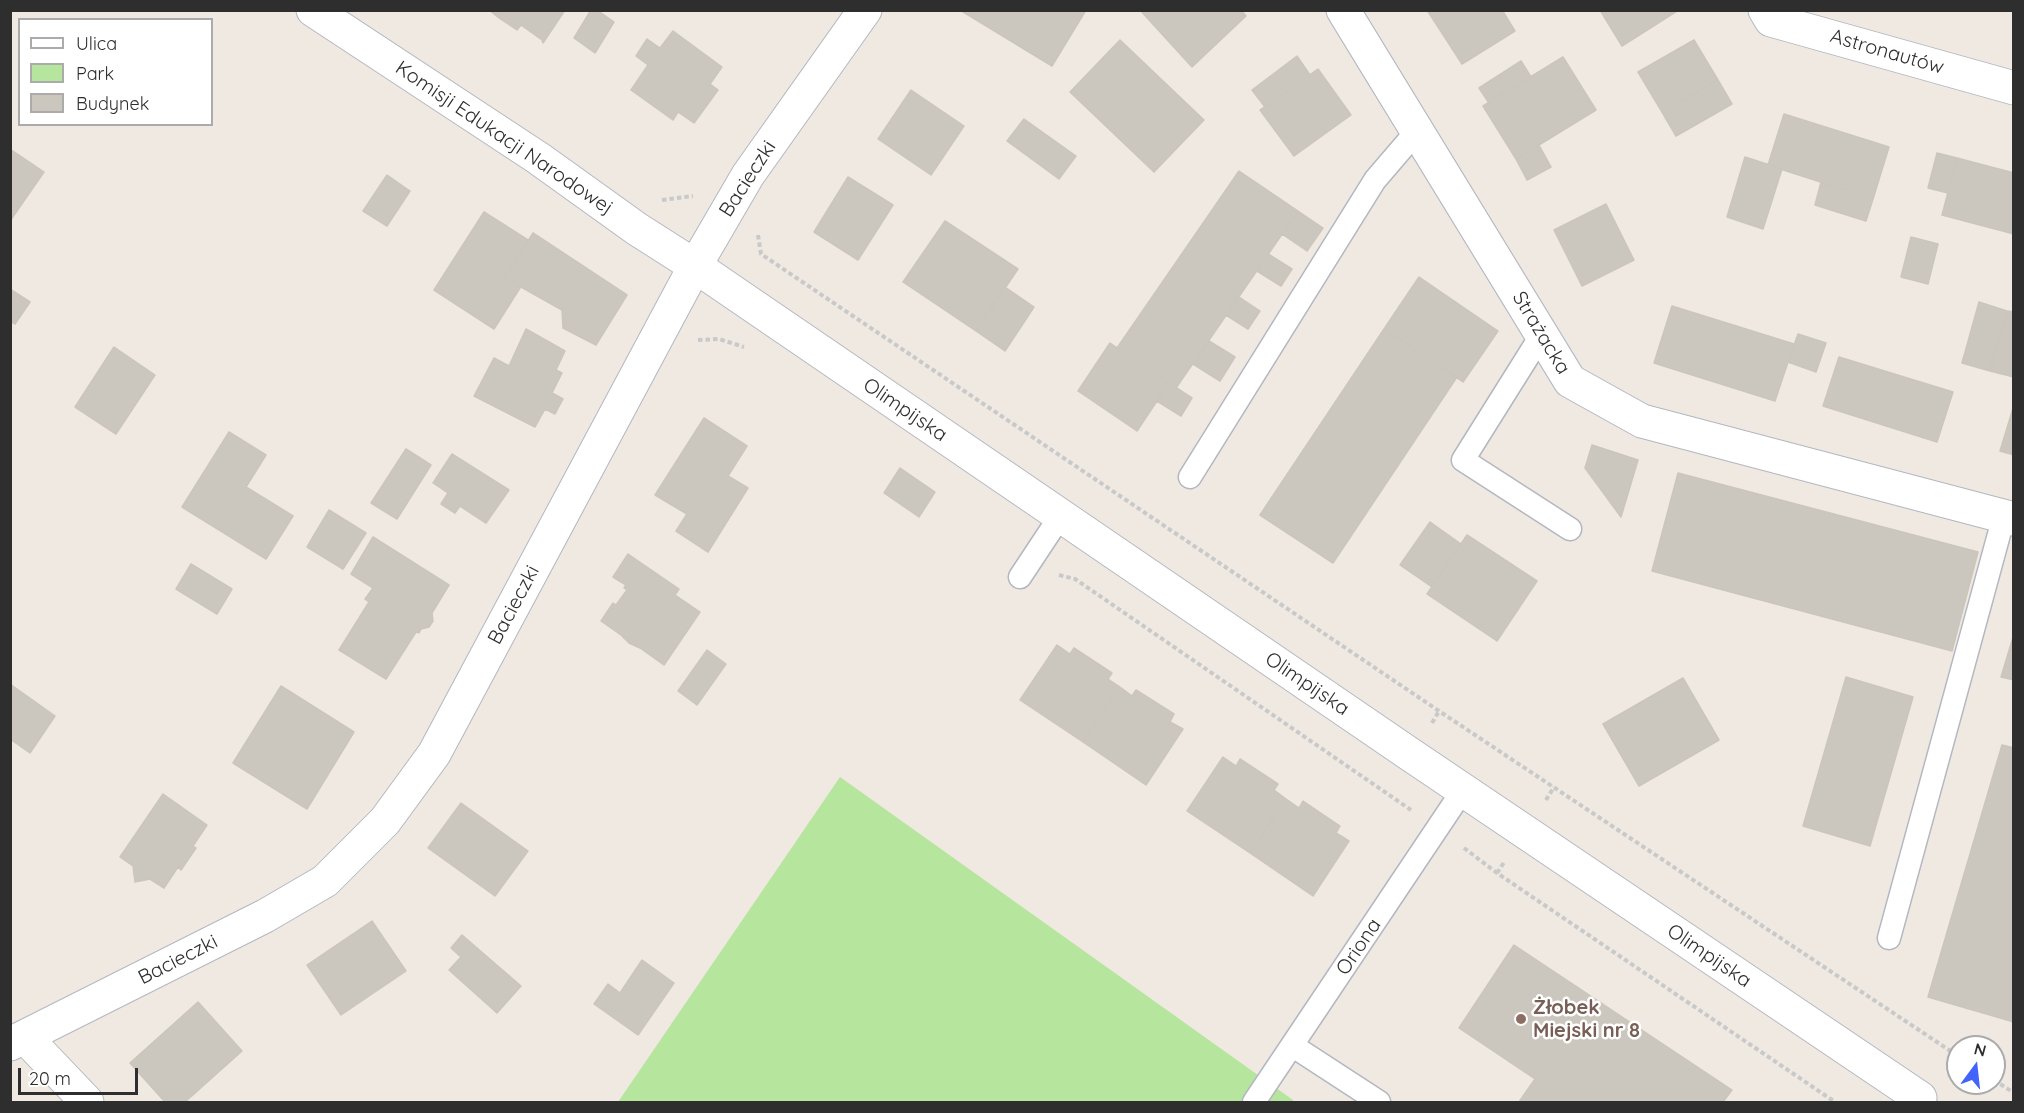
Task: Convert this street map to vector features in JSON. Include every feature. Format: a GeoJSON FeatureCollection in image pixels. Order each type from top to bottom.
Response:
{"type":"FeatureCollection","features":[{"type":"Feature","properties":{"kind":"street","name":"Komisji Edukacji Narodowej"},"geometry":{"type":"LineString","coordinates":[[313,10],[538,158],[637,229],[695,266]]}},
{"type":"Feature","properties":{"kind":"street","name":"Bacieczki"},"geometry":{"type":"LineString","coordinates":[[18,1040],[265,916],[325,881],[385,820],[434,754],[695,266],[748,176],[865,10]]}},
{"type":"Feature","properties":{"kind":"street","name":"Strażacka"},"geometry":{"type":"LineString","coordinates":[[1343,10],[1570,381],[1642,421],[2009,518]]}},
{"type":"Feature","properties":{"kind":"street","name":"Astronautów"},"geometry":{"type":"LineString","coordinates":[[1765,10],[1771,20],[2013,88]]}},
{"type":"Feature","properties":{"kind":"street","name":"Olimpijska"},"geometry":{"type":"LineString","coordinates":[[695,266],[1463,790],[1920,1098]]}},
{"type":"Feature","properties":{"kind":"street"},"geometry":{"type":"LineString","coordinates":[[18,1040],[87,1102]]}},
{"type":"Feature","properties":{"kind":"lane"},"geometry":{"type":"LineString","coordinates":[[1190,477],[1374,180],[1417,131]]}},
{"type":"Feature","properties":{"kind":"lane"},"geometry":{"type":"LineString","coordinates":[[1542,334],[1463,460],[1570,529]]}},
{"type":"Feature","properties":{"kind":"lane"},"geometry":{"type":"LineString","coordinates":[[1020,577],[1061,515]]}},
{"type":"Feature","properties":{"kind":"lane"},"geometry":{"type":"LineString","coordinates":[[1889,938],[2009,518]]}},
{"type":"Feature","properties":{"kind":"lane","name":"Oriona"},"geometry":{"type":"LineString","coordinates":[[1254,1102],[1463,790]]}},
{"type":"Feature","properties":{"kind":"lane"},"geometry":{"type":"LineString","coordinates":[[1293,1046],[1379,1102]]}},
{"type":"Feature","properties":{"kind":"path"},"geometry":{"type":"LineString","coordinates":[[757,231],[761,254],[1946,1048]]}},
{"type":"Feature","properties":{"kind":"path"},"geometry":{"type":"LineString","coordinates":[[1438,828],[1497,873],[1834,1102]]}},
{"type":"Feature","properties":{"kind":"green space"},"geometry":{"type":"Polygon","coordinates":[[[840,777],[1293,1100],[1293,1102],[618,1102],[840,777]]]}},
{"type":"Feature","properties":{"kind":"building"},"geometry":{"type":"Polygon","coordinates":[[[489,10],[504,10],[499,18],[489,10]]]}},
{"type":"Feature","properties":{"kind":"building"},"geometry":{"type":"Polygon","coordinates":[[[504,10],[565,10],[543,43],[521,25],[517,30],[499,18],[504,10]]]}},
{"type":"Feature","properties":{"kind":"building"},"geometry":{"type":"Polygon","coordinates":[[[591,10],[597,10],[614,22],[595,53],[574,38],[591,10]]]}},
{"type":"Feature","properties":{"kind":"building"},"geometry":{"type":"Polygon","coordinates":[[[960,10],[1086,10],[1052,66],[960,10]]]}},
{"type":"Feature","properties":{"kind":"building"},"geometry":{"type":"Polygon","coordinates":[[[1140,10],[1241,10],[1246,16],[1192,67],[1140,10]]]}},
{"type":"Feature","properties":{"kind":"building"},"geometry":{"type":"Polygon","coordinates":[[[1427,10],[1502,10],[1515,31],[1462,64],[1427,10]]]}},
{"type":"Feature","properties":{"kind":"building"},"geometry":{"type":"Polygon","coordinates":[[[1600,10],[1676,10],[1677,11],[1622,46],[1600,10]]]}},
{"type":"Feature","properties":{"kind":"building"},"geometry":{"type":"Polygon","coordinates":[[[673,31],[722,67],[710,84],[718,90],[694,123],[678,112],[673,120],[631,90],[648,65],[636,56],[647,39],[660,48],[673,31]]]}},
{"type":"Feature","properties":{"kind":"building"},"geometry":{"type":"Polygon","coordinates":[[[1120,40],[1204,120],[1154,172],[1070,92],[1120,40]]]}},
{"type":"Feature","properties":{"kind":"building"},"geometry":{"type":"Polygon","coordinates":[[[1694,40],[1718,80],[1662,112],[1638,72],[1694,40]]]}},
{"type":"Feature","properties":{"kind":"building"},"geometry":{"type":"Polygon","coordinates":[[[1297,56],[1310,75],[1265,107],[1252,90],[1297,56]]]}},
{"type":"Feature","properties":{"kind":"building"},"geometry":{"type":"Polygon","coordinates":[[[1563,57],[1596,110],[1516,159],[1483,106],[1563,57]]]}},
{"type":"Feature","properties":{"kind":"building"},"geometry":{"type":"Polygon","coordinates":[[[1521,61],[1531,77],[1489,103],[1479,88],[1521,61]]]}},
{"type":"Feature","properties":{"kind":"building"},"geometry":{"type":"Polygon","coordinates":[[[1318,69],[1351,115],[1294,156],[1260,110],[1318,69]]]}},
{"type":"Feature","properties":{"kind":"building"},"geometry":{"type":"Polygon","coordinates":[[[1718,80],[1732,104],[1676,136],[1662,112],[1718,80]]]}},
{"type":"Feature","properties":{"kind":"building"},"geometry":{"type":"Polygon","coordinates":[[[911,90],[964,126],[931,175],[878,139],[911,90]]]}},
{"type":"Feature","properties":{"kind":"building"},"geometry":{"type":"Polygon","coordinates":[[[1784,114],[1889,147],[1873,199],[1768,165],[1784,114]]]}},
{"type":"Feature","properties":{"kind":"building"},"geometry":{"type":"Polygon","coordinates":[[[1024,119],[1076,156],[1059,179],[1007,141],[1024,119]]]}},
{"type":"Feature","properties":{"kind":"building"},"geometry":{"type":"Polygon","coordinates":[[[1539,145],[1551,167],[1527,180],[1516,159],[1539,145]]]}},
{"type":"Feature","properties":{"kind":"building"},"geometry":{"type":"Polygon","coordinates":[[[10,149],[44,172],[10,221],[10,149]]]}},
{"type":"Feature","properties":{"kind":"building"},"geometry":{"type":"Polygon","coordinates":[[[1937,153],[1957,158],[1948,193],[1928,188],[1937,153]]]}},
{"type":"Feature","properties":{"kind":"building"},"geometry":{"type":"Polygon","coordinates":[[[1745,157],[1782,169],[1763,229],[1727,217],[1745,157]]]}},
{"type":"Feature","properties":{"kind":"building"},"geometry":{"type":"Polygon","coordinates":[[[1957,158],[2014,173],[2014,234],[1942,215],[1957,158]]]}},
{"type":"Feature","properties":{"kind":"building"},"geometry":{"type":"Polygon","coordinates":[[[1239,171],[1298,211],[1176,388],[1117,348],[1239,171]]]}},
{"type":"Feature","properties":{"kind":"building"},"geometry":{"type":"Polygon","coordinates":[[[387,175],[410,191],[387,226],[363,211],[387,175]]]}},
{"type":"Feature","properties":{"kind":"building"},"geometry":{"type":"Polygon","coordinates":[[[848,177],[893,205],[858,260],[814,232],[848,177]]]}},
{"type":"Feature","properties":{"kind":"building"},"geometry":{"type":"Polygon","coordinates":[[[1821,182],[1873,199],[1866,221],[1815,205],[1821,182]]]}},
{"type":"Feature","properties":{"kind":"building"},"geometry":{"type":"Polygon","coordinates":[[[1606,204],[1634,260],[1582,286],[1554,230],[1606,204]]]}},
{"type":"Feature","properties":{"kind":"building"},"geometry":{"type":"Polygon","coordinates":[[[1298,211],[1323,228],[1307,251],[1282,234],[1298,211]]]}},
{"type":"Feature","properties":{"kind":"building"},"geometry":{"type":"Polygon","coordinates":[[[484,212],[528,240],[505,278],[520,288],[494,329],[434,290],[484,212]]]}},
{"type":"Feature","properties":{"kind":"building"},"geometry":{"type":"Polygon","coordinates":[[[945,221],[1018,269],[976,331],[903,282],[945,221]]]}},
{"type":"Feature","properties":{"kind":"building"},"geometry":{"type":"Polygon","coordinates":[[[533,233],[627,295],[596,345],[563,328],[562,310],[505,278],[533,233]]]}},
{"type":"Feature","properties":{"kind":"building"},"geometry":{"type":"Polygon","coordinates":[[[1911,237],[1938,244],[1928,284],[1901,277],[1911,237]]]}},
{"type":"Feature","properties":{"kind":"building"},"geometry":{"type":"Polygon","coordinates":[[[1268,254],[1292,269],[1281,286],[1257,271],[1268,254]]]}},
{"type":"Feature","properties":{"kind":"building"},"geometry":{"type":"Polygon","coordinates":[[[1419,277],[1498,331],[1463,382],[1384,329],[1419,277]]]}},
{"type":"Feature","properties":{"kind":"building"},"geometry":{"type":"Polygon","coordinates":[[[1005,287],[1034,307],[1005,351],[976,331],[1005,287]]]}},
{"type":"Feature","properties":{"kind":"building"},"geometry":{"type":"Polygon","coordinates":[[[10,289],[30,302],[15,324],[10,321],[10,289]]]}},
{"type":"Feature","properties":{"kind":"building"},"geometry":{"type":"Polygon","coordinates":[[[1239,297],[1260,311],[1248,329],[1226,315],[1239,297]]]}},
{"type":"Feature","properties":{"kind":"building"},"geometry":{"type":"Polygon","coordinates":[[[1979,302],[2007,311],[1990,371],[1962,363],[1979,302]]]}},
{"type":"Feature","properties":{"kind":"building"},"geometry":{"type":"Polygon","coordinates":[[[1672,306],[1794,344],[1775,401],[1654,363],[1672,306]]]}},
{"type":"Feature","properties":{"kind":"building"},"geometry":{"type":"Polygon","coordinates":[[[2007,311],[2014,312],[2014,377],[1990,371],[2007,311]]]}},
{"type":"Feature","properties":{"kind":"building"},"geometry":{"type":"Polygon","coordinates":[[[526,329],[565,351],[556,370],[562,373],[552,393],[563,399],[555,414],[545,409],[535,427],[474,396],[494,358],[509,366],[526,329]]]}},
{"type":"Feature","properties":{"kind":"building"},"geometry":{"type":"Polygon","coordinates":[[[1384,329],[1457,377],[1333,563],[1260,515],[1384,329]]]}},
{"type":"Feature","properties":{"kind":"building"},"geometry":{"type":"Polygon","coordinates":[[[1798,334],[1826,343],[1816,372],[1788,362],[1798,334]]]}},
{"type":"Feature","properties":{"kind":"building"},"geometry":{"type":"Polygon","coordinates":[[[1209,341],[1235,357],[1220,381],[1193,364],[1209,341]]]}},
{"type":"Feature","properties":{"kind":"building"},"geometry":{"type":"Polygon","coordinates":[[[1110,343],[1169,383],[1137,431],[1078,391],[1110,343]]]}},
{"type":"Feature","properties":{"kind":"building"},"geometry":{"type":"Polygon","coordinates":[[[114,347],[155,375],[116,434],[75,407],[114,347]]]}},
{"type":"Feature","properties":{"kind":"building"},"geometry":{"type":"Polygon","coordinates":[[[1839,357],[1953,392],[1937,442],[1823,406],[1839,357]]]}},
{"type":"Feature","properties":{"kind":"building"},"geometry":{"type":"Polygon","coordinates":[[[1169,383],[1192,398],[1181,416],[1157,401],[1169,383]]]}},
{"type":"Feature","properties":{"kind":"building"},"geometry":{"type":"Polygon","coordinates":[[[2014,405],[2014,455],[2000,451],[2014,405]]]}},
{"type":"Feature","properties":{"kind":"building"},"geometry":{"type":"Polygon","coordinates":[[[704,418],[747,446],[728,476],[748,488],[708,552],[676,531],[687,514],[655,495],[704,418]]]}},
{"type":"Feature","properties":{"kind":"building"},"geometry":{"type":"Polygon","coordinates":[[[229,432],[266,455],[246,487],[293,516],[266,559],[182,507],[229,432]]]}},
{"type":"Feature","properties":{"kind":"building"},"geometry":{"type":"Polygon","coordinates":[[[1592,445],[1638,460],[1621,517],[1585,468],[1592,445]]]}},
{"type":"Feature","properties":{"kind":"building"},"geometry":{"type":"Polygon","coordinates":[[[406,449],[431,465],[397,519],[371,503],[406,449]]]}},
{"type":"Feature","properties":{"kind":"building"},"geometry":{"type":"Polygon","coordinates":[[[452,454],[509,490],[486,523],[460,506],[455,513],[441,504],[448,493],[433,483],[452,454]]]}},
{"type":"Feature","properties":{"kind":"building"},"geometry":{"type":"Polygon","coordinates":[[[900,468],[935,492],[919,517],[884,493],[900,468]]]}},
{"type":"Feature","properties":{"kind":"building"},"geometry":{"type":"Polygon","coordinates":[[[1678,473],[1978,552],[1952,651],[1652,571],[1678,473]]]}},
{"type":"Feature","properties":{"kind":"building"},"geometry":{"type":"Polygon","coordinates":[[[329,510],[366,533],[343,569],[307,547],[329,510]]]}},
{"type":"Feature","properties":{"kind":"building"},"geometry":{"type":"Polygon","coordinates":[[[1430,522],[1461,544],[1432,587],[1400,565],[1430,522]]]}},
{"type":"Feature","properties":{"kind":"building"},"geometry":{"type":"Polygon","coordinates":[[[1467,535],[1537,581],[1497,641],[1427,594],[1467,535]]]}},
{"type":"Feature","properties":{"kind":"building"},"geometry":{"type":"Polygon","coordinates":[[[373,537],[449,585],[432,613],[433,621],[429,627],[421,629],[419,633],[416,632],[386,679],[339,650],[369,602],[365,599],[373,588],[351,574],[373,537]]]}},
{"type":"Feature","properties":{"kind":"building"},"geometry":{"type":"Polygon","coordinates":[[[628,554],[679,589],[675,595],[700,612],[664,665],[629,643],[601,621],[613,603],[616,605],[627,590],[624,588],[626,585],[613,577],[628,554]]]}},
{"type":"Feature","properties":{"kind":"building"},"geometry":{"type":"Polygon","coordinates":[[[191,564],[232,589],[217,614],[176,589],[191,564]]]}},
{"type":"Feature","properties":{"kind":"building"},"geometry":{"type":"Polygon","coordinates":[[[2014,634],[2014,680],[2001,677],[2014,634]]]}},
{"type":"Feature","properties":{"kind":"building"},"geometry":{"type":"Polygon","coordinates":[[[1057,645],[1070,654],[1074,648],[1112,673],[1108,679],[1120,687],[1083,742],[1020,700],[1057,645]]]}},
{"type":"Feature","properties":{"kind":"building"},"geometry":{"type":"Polygon","coordinates":[[[707,650],[726,664],[697,705],[678,691],[707,650]]]}},
{"type":"Feature","properties":{"kind":"building"},"geometry":{"type":"Polygon","coordinates":[[[1846,677],[1913,697],[1870,846],[1803,826],[1846,677]]]}},
{"type":"Feature","properties":{"kind":"building"},"geometry":{"type":"Polygon","coordinates":[[[1683,678],[1719,740],[1639,786],[1603,724],[1683,678]]]}},
{"type":"Feature","properties":{"kind":"building"},"geometry":{"type":"Polygon","coordinates":[[[10,684],[55,716],[30,753],[10,739],[10,684]]]}},
{"type":"Feature","properties":{"kind":"building"},"geometry":{"type":"Polygon","coordinates":[[[281,686],[354,732],[307,809],[233,763],[281,686]]]}},
{"type":"Feature","properties":{"kind":"building"},"geometry":{"type":"Polygon","coordinates":[[[1120,687],[1132,696],[1136,690],[1174,714],[1170,722],[1183,729],[1146,785],[1083,742],[1120,687]]]}},
{"type":"Feature","properties":{"kind":"building"},"geometry":{"type":"Polygon","coordinates":[[[2002,745],[2014,748],[2014,1022],[1928,997],[2002,745]]]}},
{"type":"Feature","properties":{"kind":"building"},"geometry":{"type":"Polygon","coordinates":[[[1223,757],[1236,766],[1240,759],[1278,784],[1274,790],[1286,799],[1250,853],[1187,811],[1223,757]]]}},
{"type":"Feature","properties":{"kind":"building"},"geometry":{"type":"Polygon","coordinates":[[[163,794],[207,825],[193,846],[196,848],[181,870],[178,867],[164,888],[150,879],[135,882],[133,866],[120,857],[163,794]]]}},
{"type":"Feature","properties":{"kind":"building"},"geometry":{"type":"Polygon","coordinates":[[[1286,799],[1299,808],[1303,801],[1340,826],[1336,833],[1349,841],[1313,896],[1250,853],[1286,799]]]}},
{"type":"Feature","properties":{"kind":"building"},"geometry":{"type":"Polygon","coordinates":[[[461,803],[528,851],[495,896],[428,848],[461,803]]]}},
{"type":"Feature","properties":{"kind":"building"},"geometry":{"type":"Polygon","coordinates":[[[372,921],[406,971],[341,1015],[307,965],[372,921]]]}},
{"type":"Feature","properties":{"kind":"building"},"geometry":{"type":"Polygon","coordinates":[[[462,935],[521,986],[497,1013],[449,970],[461,957],[451,948],[462,935]]]}},
{"type":"Feature","properties":{"kind":"building"},"geometry":{"type":"Polygon","coordinates":[[[1514,945],[1732,1090],[1723,1102],[1519,1102],[1535,1079],[1459,1028],[1514,945]]]}},
{"type":"Feature","properties":{"kind":"building"},"geometry":{"type":"Polygon","coordinates":[[[642,960],[674,983],[638,1035],[594,1004],[608,984],[620,993],[642,960]]]}},
{"type":"Feature","properties":{"kind":"building"},"geometry":{"type":"Polygon","coordinates":[[[198,1002],[242,1051],[185,1102],[165,1102],[130,1063],[198,1002]]]}},
{"type":"Feature","properties":{"kind":"place","name":"Żłobek Miejski nr 8"},"geometry":{"type":"Point","coordinates":[1521,1019]}}]}
